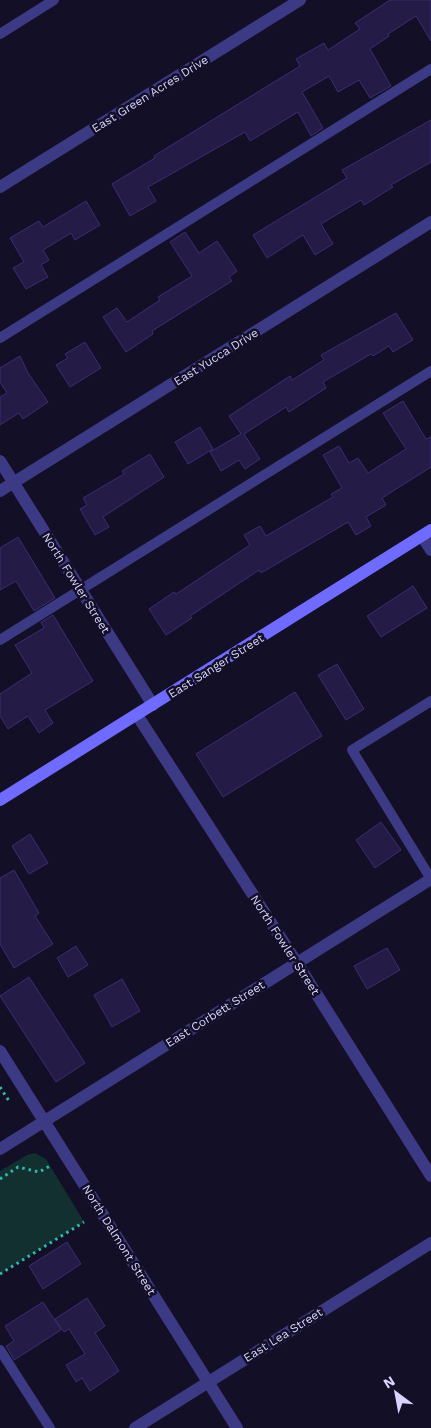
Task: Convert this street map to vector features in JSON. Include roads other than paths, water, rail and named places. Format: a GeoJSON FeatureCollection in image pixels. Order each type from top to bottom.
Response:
{"type":"FeatureCollection","features":[{"type":"Feature","properties":{"kind":"main road","name":"East Sanger Street"},"geometry":{"type":"LineString","coordinates":[[0,800],[427,533]]}},
{"type":"Feature","properties":{"kind":"street","name":"East Green Acres Drive"},"geometry":{"type":"LineString","coordinates":[[0,188],[300,0]]}},
{"type":"Feature","properties":{"kind":"street","name":"East Yucca Drive"},"geometry":{"type":"LineString","coordinates":[[0,491],[431,222]]}},
{"type":"Feature","properties":{"kind":"street","name":"North Fowler Street"},"geometry":{"type":"LineString","coordinates":[[0,461],[152,705]]}},
{"type":"Feature","properties":{"kind":"street"},"geometry":{"type":"LineString","coordinates":[[427,533],[431,550]]}},
{"type":"Feature","properties":{"kind":"street","name":"North Fowler Street"},"geometry":{"type":"LineString","coordinates":[[137,715],[297,962],[431,1176]]}},
{"type":"Feature","properties":{"kind":"street","name":"East Corbett Street"},"geometry":{"type":"LineString","coordinates":[[0,1148],[431,879]]}},
{"type":"Feature","properties":{"kind":"street","name":"North Dalmont Street"},"geometry":{"type":"LineString","coordinates":[[0,1051],[237,1428]]}},
{"type":"Feature","properties":{"kind":"street","name":"East Lea Street"},"geometry":{"type":"LineString","coordinates":[[135,1428],[431,1243]]}},
{"type":"Feature","properties":{"kind":"lane"},"geometry":{"type":"LineString","coordinates":[[0,34],[54,0]]}},
{"type":"Feature","properties":{"kind":"lane"},"geometry":{"type":"LineString","coordinates":[[0,338],[431,69]]}},
{"type":"Feature","properties":{"kind":"lane"},"geometry":{"type":"LineString","coordinates":[[0,640],[431,371]]}},
{"type":"Feature","properties":{"kind":"lane"},"geometry":{"type":"LineString","coordinates":[[431,700],[352,750],[431,879]]}},
{"type":"Feature","properties":{"kind":"lane"},"geometry":{"type":"LineString","coordinates":[[0,1350],[50,1428]]}}]}
